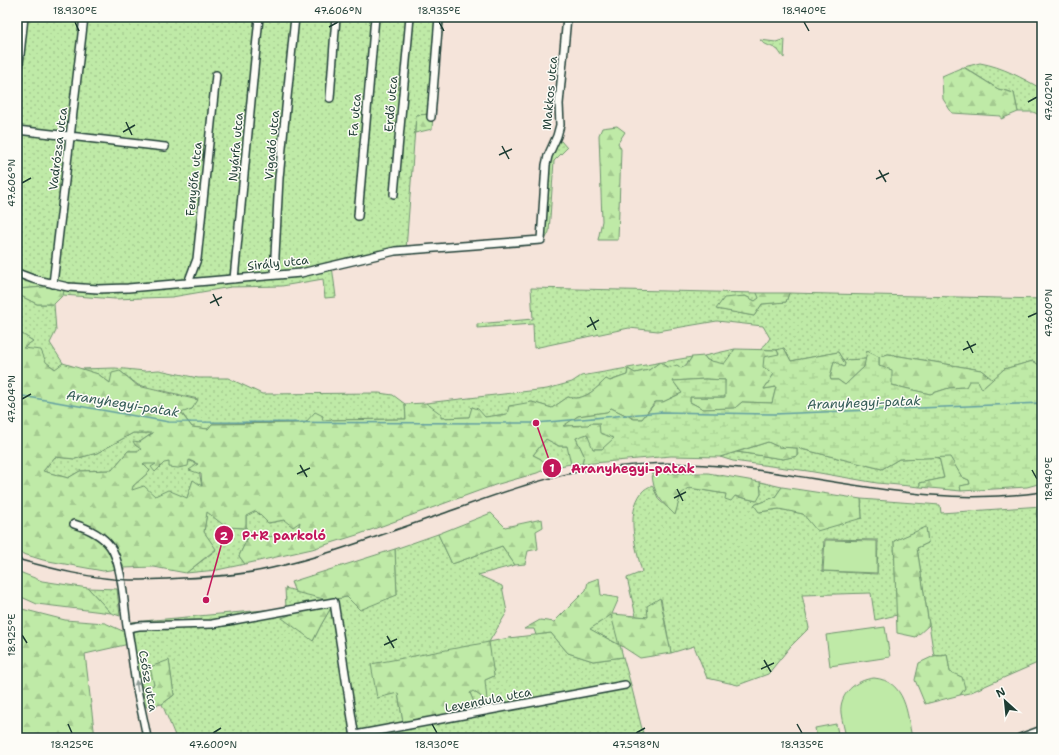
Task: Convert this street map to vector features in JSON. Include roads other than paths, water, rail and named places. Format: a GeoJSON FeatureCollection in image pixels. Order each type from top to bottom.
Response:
{"type":"FeatureCollection","features":[{"type":"Feature","properties":{"kind":"street"},"geometry":{"type":"LineString","coordinates":[[17,82],[24,17]]}},
{"type":"Feature","properties":{"kind":"street","name":"Vadrózsa utca"},"geometry":{"type":"LineString","coordinates":[[53,284],[84,17]]}},
{"type":"Feature","properties":{"kind":"street","name":"Nyárfa utca"},"geometry":{"type":"LineString","coordinates":[[234,279],[259,17]]}},
{"type":"Feature","properties":{"kind":"street","name":"Vigadó utca"},"geometry":{"type":"LineString","coordinates":[[274,275],[280,178],[295,17]]}},
{"type":"Feature","properties":{"kind":"street"},"geometry":{"type":"LineString","coordinates":[[330,98],[336,17]]}},
{"type":"Feature","properties":{"kind":"street","name":"Fa utca"},"geometry":{"type":"LineString","coordinates":[[358,216],[375,17]]}},
{"type":"Feature","properties":{"kind":"street","name":"Erdő utca"},"geometry":{"type":"LineString","coordinates":[[394,194],[410,17]]}},
{"type":"Feature","properties":{"kind":"street"},"geometry":{"type":"LineString","coordinates":[[431,118],[439,17]]}},
{"type":"Feature","properties":{"kind":"street","name":"Makkos utca"},"geometry":{"type":"LineString","coordinates":[[542,240],[546,165],[560,126],[559,104],[567,17]]}},
{"type":"Feature","properties":{"kind":"street","name":"Fenyőfa utca"},"geometry":{"type":"LineString","coordinates":[[188,283],[197,259],[216,75]]}},
{"type":"Feature","properties":{"kind":"street"},"geometry":{"type":"LineString","coordinates":[[17,130],[165,147]]}},
{"type":"Feature","properties":{"kind":"street","name":"Sirály utca"},"geometry":{"type":"LineString","coordinates":[[17,273],[33,279],[68,287],[98,289],[301,273],[395,251],[542,240]]}},
{"type":"Feature","properties":{"kind":"street","name":"Csősz utca"},"geometry":{"type":"LineString","coordinates":[[74,524],[88,529],[100,536],[112,550],[119,574],[135,667],[136,684],[147,738]]}},
{"type":"Feature","properties":{"kind":"street"},"geometry":{"type":"LineString","coordinates":[[128,628],[139,626],[212,624],[334,602],[355,737]]}},
{"type":"Feature","properties":{"kind":"street","name":"Levendula utca"},"geometry":{"type":"LineString","coordinates":[[355,737],[625,685]]}},
{"type":"Feature","properties":{"kind":"street"},"geometry":{"type":"LineString","coordinates":[[1020,738],[1042,730]]}},
{"type":"Feature","properties":{"kind":"waterway","name":"Aranyhegyi-patak"},"geometry":{"type":"LineString","coordinates":[[17,395],[169,422],[536,423],[662,412],[774,414],[1042,403]]}},
{"type":"Feature","properties":{"kind":"railway"},"geometry":{"type":"LineString","coordinates":[[17,559],[73,573],[101,578],[130,580],[205,577],[250,572],[294,563],[336,550],[542,480],[583,471],[645,464],[676,463],[748,469],[871,488],[932,495],[987,496],[1042,492]]}},
{"type":"Feature","properties":{"kind":"place","name":"Aranyhegyi-patak"},"geometry":{"type":"Point","coordinates":[536,423]}},
{"type":"Feature","properties":{"kind":"place","name":"P+R parkoló"},"geometry":{"type":"Point","coordinates":[206,600]}}]}
